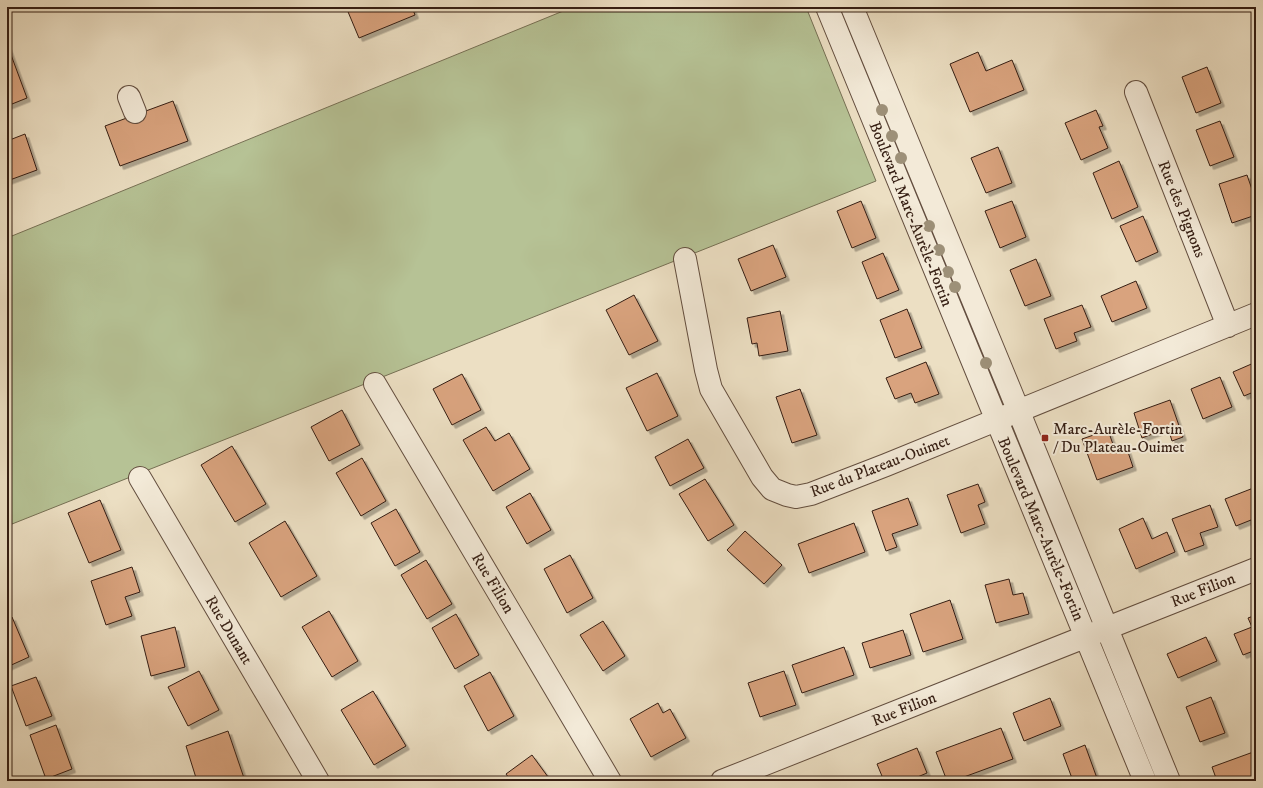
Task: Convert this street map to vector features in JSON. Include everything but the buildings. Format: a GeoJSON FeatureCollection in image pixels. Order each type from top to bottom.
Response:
{"type":"FeatureCollection","features":[{"type":"Feature","properties":{"kind":"street","name":"Boulevard Marc-Aurèle-Fortin"},"geometry":{"type":"LineString","coordinates":[[827,7],[1145,781]]}},
{"type":"Feature","properties":{"kind":"street","name":"Boulevard Marc-Aurèle-Fortin"},"geometry":{"type":"LineString","coordinates":[[852,7],[1169,781]]}},
{"type":"Feature","properties":{"kind":"street","name":"Rue des Pignons"},"geometry":{"type":"LineString","coordinates":[[1136,92],[1228,326]]}},
{"type":"Feature","properties":{"kind":"street","name":"Rue du Plateau-Ouimet"},"geometry":{"type":"LineString","coordinates":[[685,259],[711,389],[762,477],[772,489],[787,495],[796,497],[803,496],[886,466],[996,420]]}},
{"type":"Feature","properties":{"kind":"street"},"geometry":{"type":"LineString","coordinates":[[1018,411],[1256,314]]}},
{"type":"Feature","properties":{"kind":"street","name":"Rue Filion"},"geometry":{"type":"LineString","coordinates":[[375,384],[610,781]]}},
{"type":"Feature","properties":{"kind":"street","name":"Boulevard Marc-Aurèle-Fortin"},"geometry":{"type":"LineString","coordinates":[[996,420],[1018,411]]}},
{"type":"Feature","properties":{"kind":"street","name":"Rue Dunant"},"geometry":{"type":"LineString","coordinates":[[140,478],[318,781]]}},
{"type":"Feature","properties":{"kind":"street","name":"Rue Filion"},"geometry":{"type":"LineString","coordinates":[[1106,629],[1256,569]]}},
{"type":"Feature","properties":{"kind":"street","name":"Boulevard Marc-Aurèle-Fortin"},"geometry":{"type":"LineString","coordinates":[[1086,637],[1106,629]]}},
{"type":"Feature","properties":{"kind":"street","name":"Rue Filion"},"geometry":{"type":"LineString","coordinates":[[722,781],[1086,637]]}},
{"type":"Feature","properties":{"kind":"green space"},"geometry":{"type":"Polygon","coordinates":[[[573,7],[806,7],[876,181],[7,526],[7,238],[573,7]]]}},
{"type":"Feature","properties":{"kind":"green space"},"geometry":{"type":"Polygon","coordinates":[[[867,77],[869,77],[998,388],[994,390],[867,77]]]}},
{"type":"Feature","properties":{"kind":"place","name":"Marc-Aurèle-Fortin / Du Plateau-Ouimet"},"geometry":{"type":"Point","coordinates":[1045,438]}}]}
